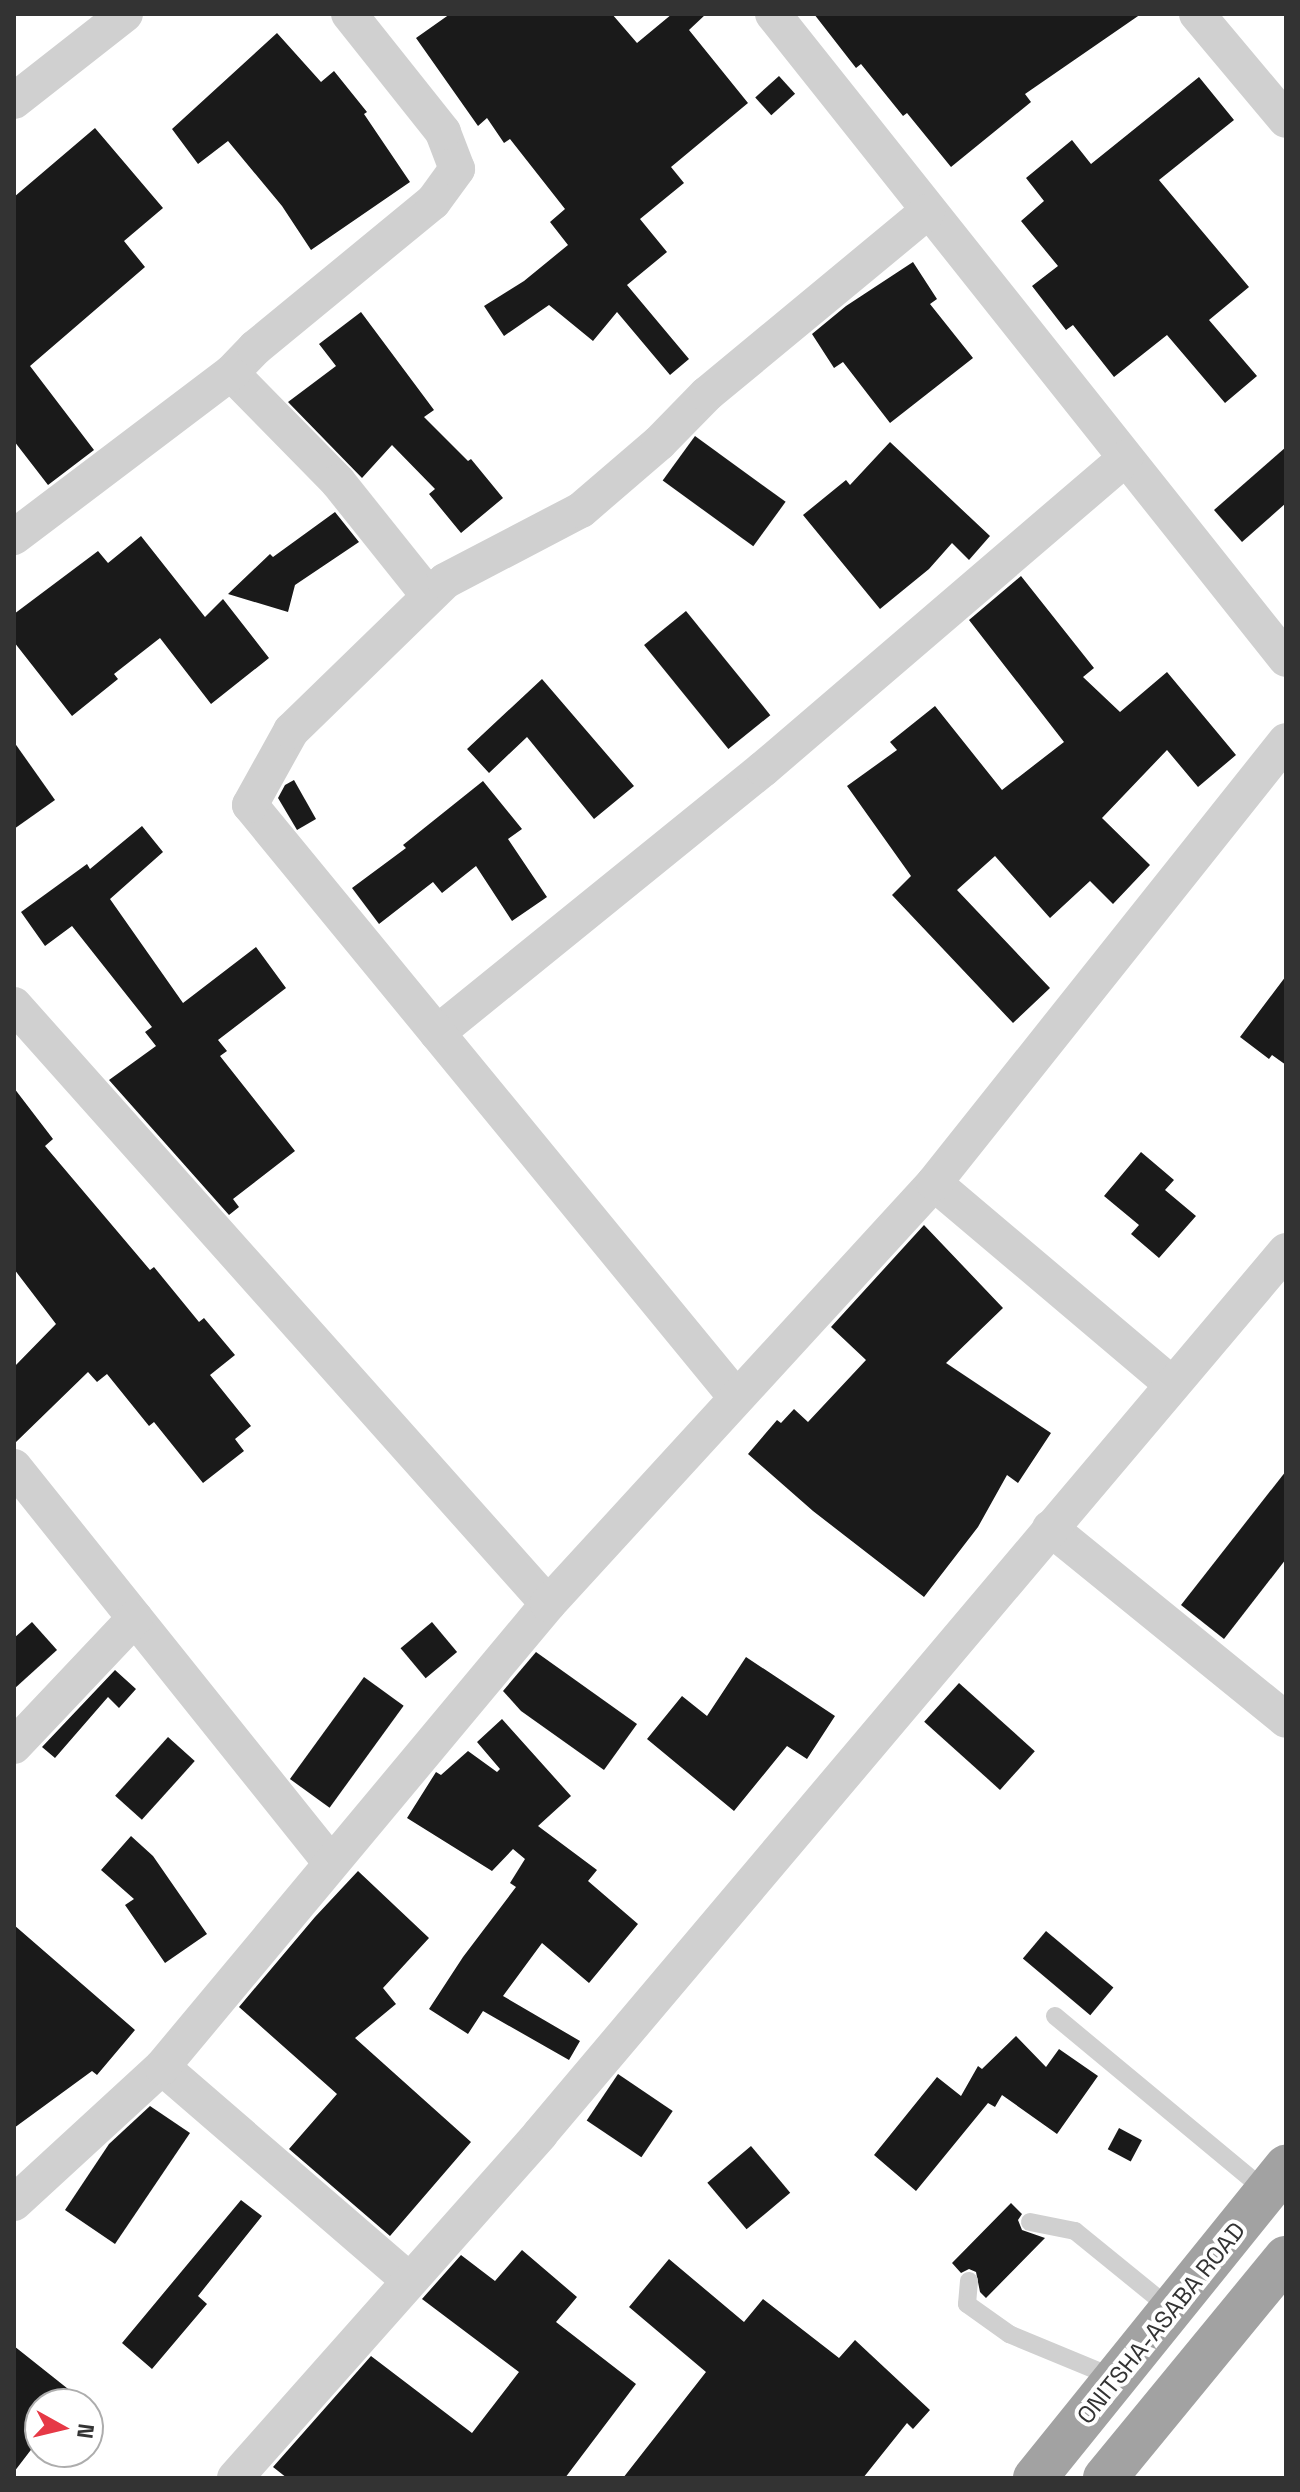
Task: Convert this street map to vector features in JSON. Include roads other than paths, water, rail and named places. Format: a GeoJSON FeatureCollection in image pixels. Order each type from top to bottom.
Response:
{"type":"FeatureCollection","features":[{"type":"Feature","properties":{"kind":"highway","name":"ONITSHA-ASABA ROAD"},"geometry":{"type":"LineString","coordinates":[[1048,2462],[1174,2310],[1276,2179]]}},
{"type":"Feature","properties":{"kind":"highway"},"geometry":{"type":"LineString","coordinates":[[1048,2462],[1108,2474],[1286,2258]]}},
{"type":"Feature","properties":{"kind":"street"},"geometry":{"type":"LineString","coordinates":[[14,537],[231,373],[255,348],[433,202],[457,169],[443,132],[349,14]]}},
{"type":"Feature","properties":{"kind":"street"},"geometry":{"type":"LineString","coordinates":[[773,14],[927,212],[1286,659]]}},
{"type":"Feature","properties":{"kind":"street"},"geometry":{"type":"LineString","coordinates":[[1197,14],[1286,120]]}},
{"type":"Feature","properties":{"kind":"street"},"geometry":{"type":"LineString","coordinates":[[14,101],[114,16]]}},
{"type":"Feature","properties":{"kind":"street"},"geometry":{"type":"LineString","coordinates":[[736,1397],[250,805],[291,731],[445,581],[581,510],[659,443],[707,394],[927,212]]}},
{"type":"Feature","properties":{"kind":"street"},"geometry":{"type":"LineString","coordinates":[[231,373],[338,482],[429,596]]}},
{"type":"Feature","properties":{"kind":"street"},"geometry":{"type":"LineString","coordinates":[[437,1033],[763,769],[1125,459]]}},
{"type":"Feature","properties":{"kind":"street"},"geometry":{"type":"LineString","coordinates":[[14,2203],[162,2067],[548,1604],[934,1183],[1286,741]]}},
{"type":"Feature","properties":{"kind":"street"},"geometry":{"type":"LineString","coordinates":[[14,1005],[548,1604]]}},
{"type":"Feature","properties":{"kind":"street"},"geometry":{"type":"LineString","coordinates":[[934,1183],[1172,1384]]}},
{"type":"Feature","properties":{"kind":"street"},"geometry":{"type":"LineString","coordinates":[[235,2478],[408,2279],[540,2134],[1286,1251]]}},
{"type":"Feature","properties":{"kind":"street"},"geometry":{"type":"LineString","coordinates":[[14,1467],[331,1863]]}},
{"type":"Feature","properties":{"kind":"street"},"geometry":{"type":"LineString","coordinates":[[1050,1528],[1286,1720]]}},
{"type":"Feature","properties":{"kind":"street"},"geometry":{"type":"LineString","coordinates":[[14,1746],[135,1618]]}},
{"type":"Feature","properties":{"kind":"street"},"geometry":{"type":"LineString","coordinates":[[162,2067],[408,2279]]}},
{"type":"Feature","properties":{"kind":"lane"},"geometry":{"type":"LineString","coordinates":[[1055,2016],[1276,2179]]}},
{"type":"Feature","properties":{"kind":"lane"},"geometry":{"type":"LineString","coordinates":[[1030,2222],[1075,2231],[1174,2310]]}},
{"type":"Feature","properties":{"kind":"lane"},"geometry":{"type":"LineString","coordinates":[[969,2281],[967,2304],[1009,2334],[1117,2379]]}}]}
